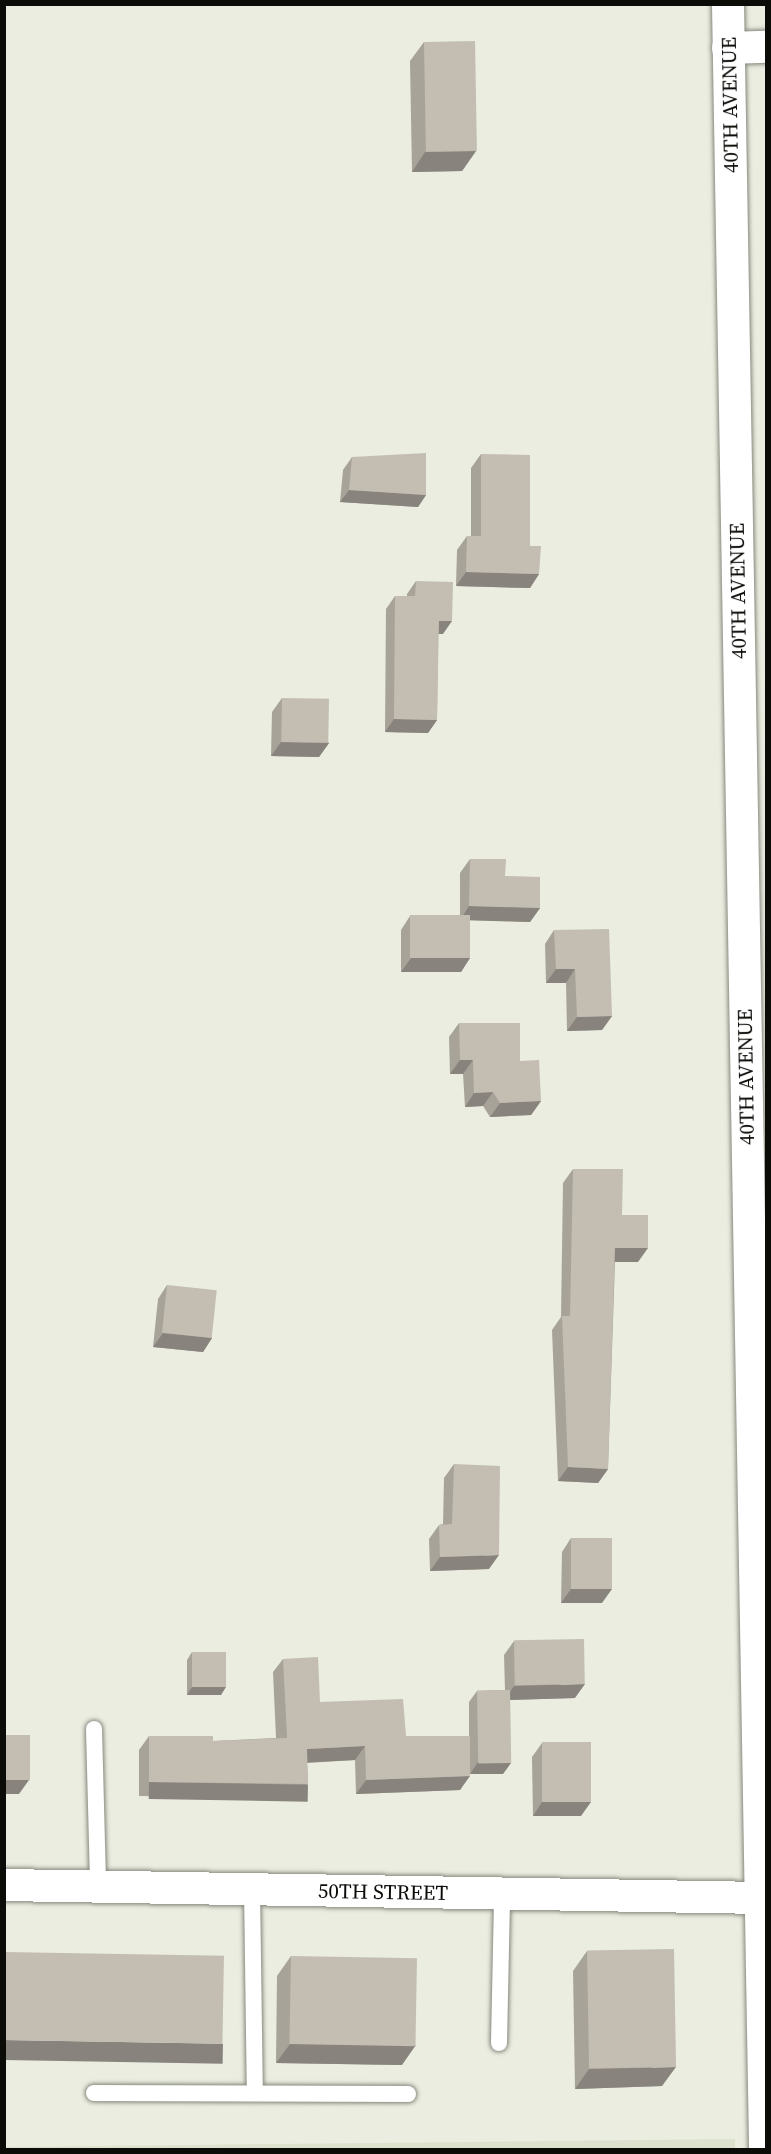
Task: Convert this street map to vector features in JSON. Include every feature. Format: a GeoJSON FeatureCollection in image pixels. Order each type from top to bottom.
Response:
{"type":"FeatureCollection","features":[{"type":"Feature","properties":{"kind":"street","name":"40TH AVENUE"},"geometry":{"type":"LineString","coordinates":[[728,4],[760,1634],[765,2150]]}},
{"type":"Feature","properties":{"kind":"street"},"geometry":{"type":"LineString","coordinates":[[729,48],[766,47]]}},
{"type":"Feature","properties":{"kind":"street","name":"50TH STREET"},"geometry":{"type":"LineString","coordinates":[[4,1886],[762,1898]]}},
{"type":"Feature","properties":{"kind":"lane"},"geometry":{"type":"LineString","coordinates":[[94,1729],[98,1887]]}},
{"type":"Feature","properties":{"kind":"lane"},"geometry":{"type":"LineString","coordinates":[[252,1889],[255,2093]]}},
{"type":"Feature","properties":{"kind":"lane"},"geometry":{"type":"LineString","coordinates":[[499,2043],[502,1894]]}},
{"type":"Feature","properties":{"kind":"lane"},"geometry":{"type":"LineString","coordinates":[[94,2093],[408,2094]]}},
{"type":"Feature","properties":{"kind":"shaded area"},"geometry":{"type":"Polygon","coordinates":[[[735,2139],[735,2150],[4,2149],[5,2147],[735,2139]]]}},
{"type":"Feature","properties":{"kind":"building"},"geometry":{"type":"Polygon","coordinates":[[[475,41],[477,151],[426,152],[424,42],[475,41]]]}},
{"type":"Feature","properties":{"kind":"building"},"geometry":{"type":"Polygon","coordinates":[[[426,453],[426,495],[349,490],[352,457],[426,453]]]}},
{"type":"Feature","properties":{"kind":"building"},"geometry":{"type":"Polygon","coordinates":[[[481,454],[530,455],[530,546],[541,546],[539,574],[466,572],[467,536],[481,536],[481,454]]]}},
{"type":"Feature","properties":{"kind":"building"},"geometry":{"type":"Polygon","coordinates":[[[416,581],[453,582],[452,621],[439,621],[437,720],[394,719],[395,596],[415,596],[416,581]]]}},
{"type":"Feature","properties":{"kind":"building"},"geometry":{"type":"Polygon","coordinates":[[[282,698],[329,699],[328,743],[281,742],[282,698]]]}},
{"type":"Feature","properties":{"kind":"building"},"geometry":{"type":"Polygon","coordinates":[[[470,859],[506,859],[505,876],[540,877],[540,908],[469,906],[470,859]]]}},
{"type":"Feature","properties":{"kind":"building"},"geometry":{"type":"Polygon","coordinates":[[[410,915],[470,915],[470,958],[410,958],[410,915]]]}},
{"type":"Feature","properties":{"kind":"building"},"geometry":{"type":"Polygon","coordinates":[[[609,929],[612,1016],[577,1017],[575,969],[556,969],[554,930],[609,929]]]}},
{"type":"Feature","properties":{"kind":"building"},"geometry":{"type":"Polygon","coordinates":[[[459,1023],[520,1023],[520,1061],[539,1060],[541,1101],[500,1103],[493,1092],[474,1093],[473,1060],[460,1060],[459,1023]]]}},
{"type":"Feature","properties":{"kind":"building"},"geometry":{"type":"Polygon","coordinates":[[[573,1169],[623,1169],[622,1215],[648,1215],[648,1248],[615,1248],[608,1469],[568,1467],[562,1316],[570,1316],[573,1169]]]}},
{"type":"Feature","properties":{"kind":"building"},"geometry":{"type":"Polygon","coordinates":[[[167,1285],[217,1290],[212,1338],[162,1333],[167,1285]]]}},
{"type":"Feature","properties":{"kind":"building"},"geometry":{"type":"Polygon","coordinates":[[[454,1464],[500,1466],[499,1555],[440,1557],[439,1525],[452,1524],[454,1464]]]}},
{"type":"Feature","properties":{"kind":"building"},"geometry":{"type":"Polygon","coordinates":[[[571,1538],[612,1538],[612,1589],[571,1589],[571,1538]]]}},
{"type":"Feature","properties":{"kind":"building"},"geometry":{"type":"Polygon","coordinates":[[[584,1639],[585,1684],[515,1685],[514,1640],[584,1639]]]}},
{"type":"Feature","properties":{"kind":"building"},"geometry":{"type":"Polygon","coordinates":[[[192,1652],[226,1652],[226,1687],[192,1687],[192,1652]]]}},
{"type":"Feature","properties":{"kind":"building"},"geometry":{"type":"Polygon","coordinates":[[[318,1657],[320,1702],[403,1699],[406,1736],[470,1736],[470,1776],[366,1780],[365,1746],[307,1749],[308,1784],[149,1782],[149,1736],[213,1736],[213,1741],[287,1738],[283,1659],[318,1657]]]}},
{"type":"Feature","properties":{"kind":"building"},"geometry":{"type":"Polygon","coordinates":[[[510,1690],[511,1763],[478,1764],[477,1691],[510,1690]]]}},
{"type":"Feature","properties":{"kind":"building"},"geometry":{"type":"Polygon","coordinates":[[[4,1735],[30,1735],[30,1780],[4,1780],[4,1735]]]}},
{"type":"Feature","properties":{"kind":"building"},"geometry":{"type":"Polygon","coordinates":[[[542,1742],[591,1742],[591,1802],[542,1802],[542,1742]]]}},
{"type":"Feature","properties":{"kind":"building"},"geometry":{"type":"Polygon","coordinates":[[[674,1949],[676,2067],[589,2069],[587,1951],[674,1949]]]}},
{"type":"Feature","properties":{"kind":"building"},"geometry":{"type":"Polygon","coordinates":[[[4,1952],[224,1956],[222,2044],[4,2040],[4,1952]]]}},
{"type":"Feature","properties":{"kind":"building"},"geometry":{"type":"Polygon","coordinates":[[[291,1956],[417,1958],[415,2046],[289,2044],[291,1956]]]}}]}
